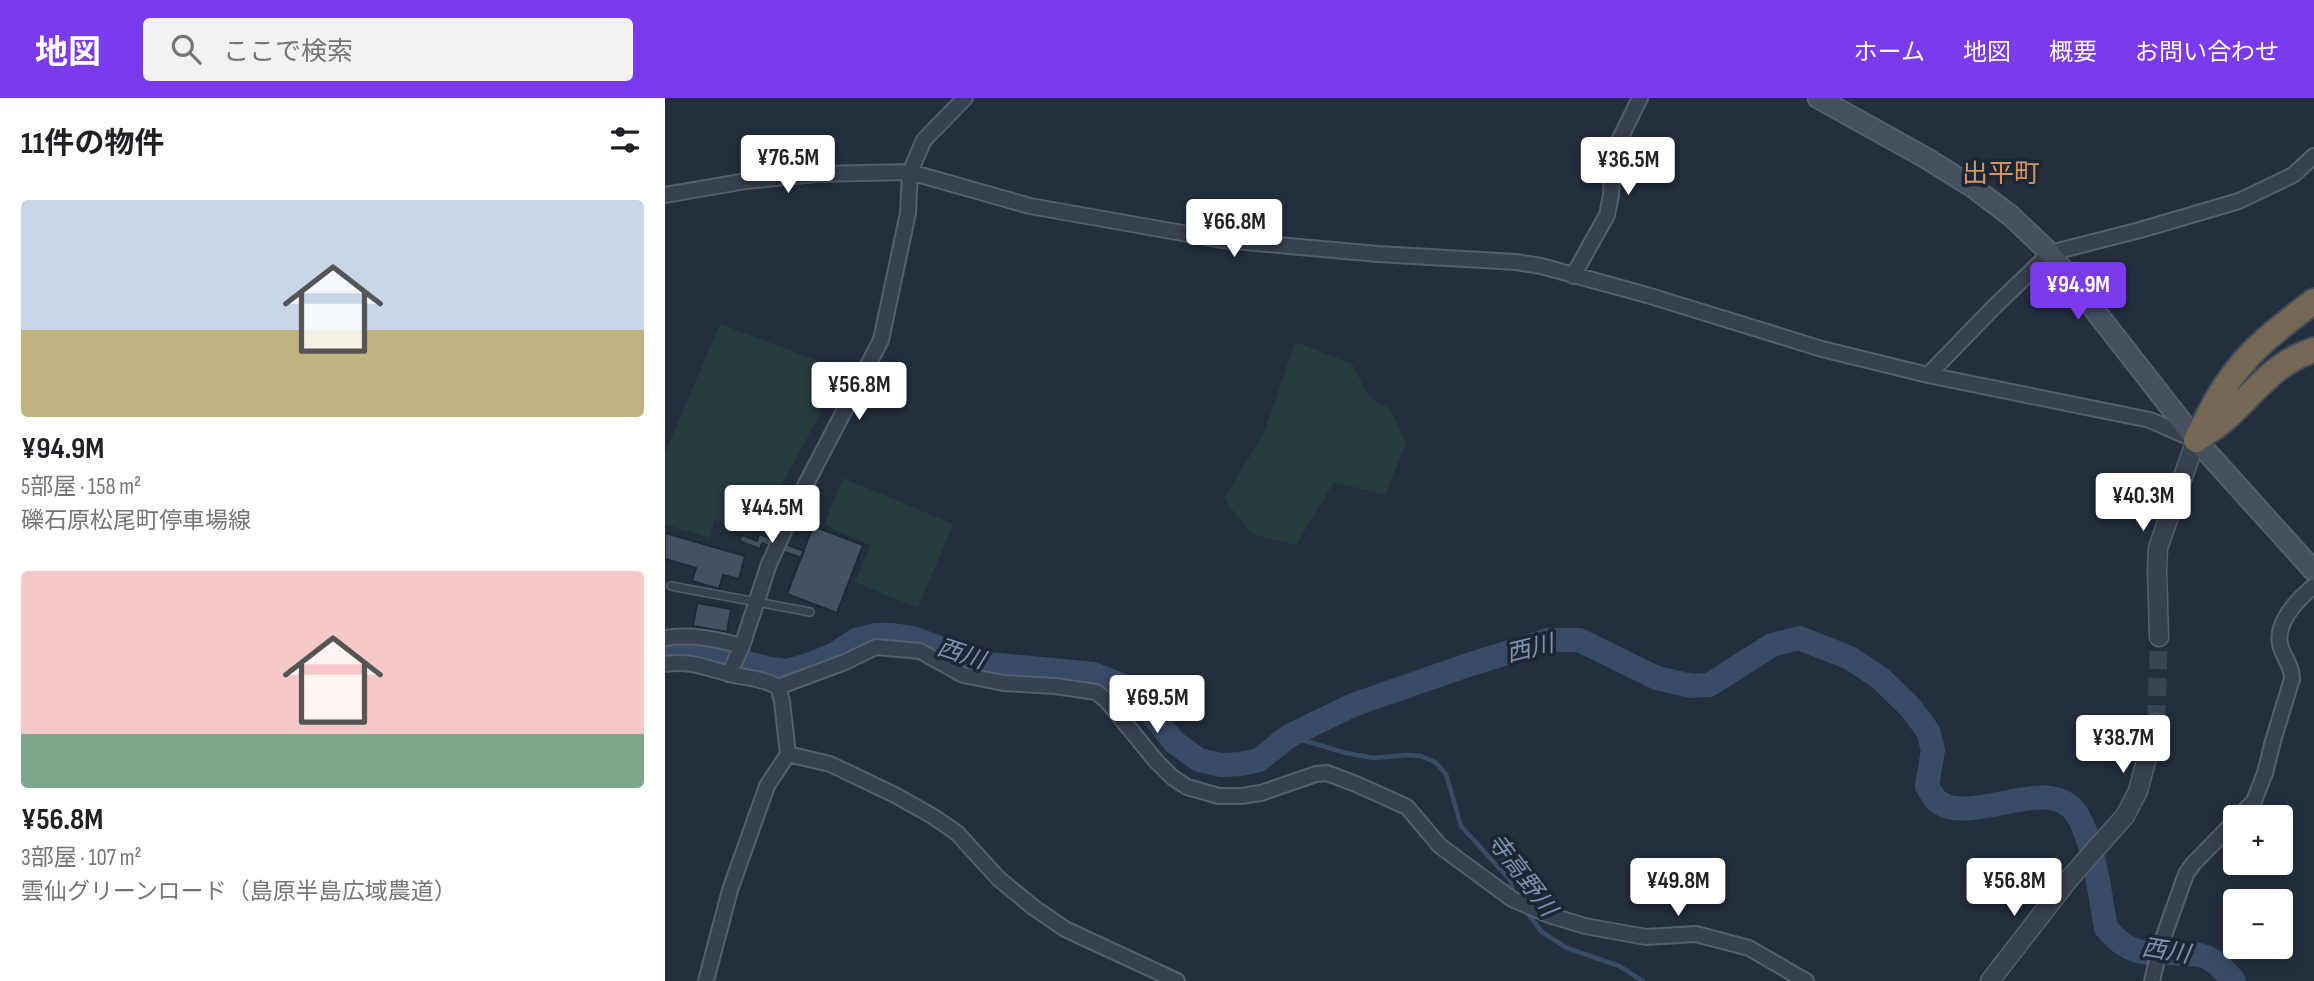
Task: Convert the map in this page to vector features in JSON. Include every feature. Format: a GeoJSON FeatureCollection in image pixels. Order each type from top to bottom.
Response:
{"type":"FeatureCollection","features":[{"type":"Feature","properties":{"kind":"highway"},"geometry":{"type":"LineString","coordinates":[[2196,440],[2215,402],[2237,370],[2268,338],[2314,301]]}},
{"type":"Feature","properties":{"kind":"highway"},"geometry":{"type":"LineString","coordinates":[[2196,440],[2225,419],[2265,377],[2286,362],[2314,350]]}},
{"type":"Feature","properties":{"kind":"main road"},"geometry":{"type":"LineString","coordinates":[[1818,98],[1974,188],[2011,216],[2050,253],[2196,440],[2314,571]]}},
{"type":"Feature","properties":{"kind":"street"},"geometry":{"type":"LineString","coordinates":[[730,671],[741,650],[769,564],[803,490],[881,340],[908,213],[910,172],[924,139],[965,98]]}},
{"type":"Feature","properties":{"kind":"street"},"geometry":{"type":"LineString","coordinates":[[1573,276],[1607,215],[1611,195],[1612,155],[1640,98]]}},
{"type":"Feature","properties":{"kind":"street"},"geometry":{"type":"LineString","coordinates":[[1928,375],[2050,253],[2239,201],[2293,175],[2314,156]]}},
{"type":"Feature","properties":{"kind":"street"},"geometry":{"type":"LineString","coordinates":[[665,195],[746,181],[815,174],[910,172],[1030,206],[1222,240],[1378,254],[1516,262],[1541,266],[1647,295],[1822,349],[1928,375],[2150,420],[2196,440],[2158,548],[2159,637]]}},
{"type":"Feature","properties":{"kind":"street"},"geometry":{"type":"LineString","coordinates":[[2250,805],[2266,774],[2292,679],[2292,669],[2279,640],[2281,631],[2292,608],[2314,586]]}},
{"type":"Feature","properties":{"kind":"street"},"geometry":{"type":"LineString","coordinates":[[665,638],[683,635],[705,638],[741,650]]}},
{"type":"Feature","properties":{"kind":"street"},"geometry":{"type":"LineString","coordinates":[[778,687],[836,666],[876,647],[920,651],[963,675],[1004,683],[1096,692],[1107,701],[1156,761],[1187,787],[1219,796],[1241,796],[1261,793],[1316,774],[1327,773],[1407,807],[1440,846],[1512,899],[1584,926],[1646,937],[1696,934],[1749,948],[1806,981]]}},
{"type":"Feature","properties":{"kind":"street"},"geometry":{"type":"LineString","coordinates":[[665,664],[683,661],[769,682],[778,687],[782,701],[788,754],[767,786],[762,799],[730,890],[706,981]]}},
{"type":"Feature","properties":{"kind":"street"},"geometry":{"type":"LineString","coordinates":[[1990,981],[2069,879],[2125,816],[2139,791],[2157,723]]}},
{"type":"Feature","properties":{"kind":"street"},"geometry":{"type":"LineString","coordinates":[[788,754],[830,764],[934,817],[957,833],[999,879],[1065,929],[1177,981]]}},
{"type":"Feature","properties":{"kind":"street"},"geometry":{"type":"LineString","coordinates":[[2152,981],[2186,874],[2223,833]]}},
{"type":"Feature","properties":{"kind":"lane"},"geometry":{"type":"LineString","coordinates":[[671,586],[810,612]]}},
{"type":"Feature","properties":{"kind":"green space"},"geometry":{"type":"Polygon","coordinates":[[[720,324],[829,365],[832,392],[757,530],[714,520],[710,538],[665,524],[665,453],[720,324]]]}},
{"type":"Feature","properties":{"kind":"green space"},"geometry":{"type":"Polygon","coordinates":[[[1295,342],[1352,364],[1369,397],[1390,409],[1406,443],[1385,495],[1334,482],[1296,545],[1252,534],[1224,499],[1264,433],[1295,342]]]}},
{"type":"Feature","properties":{"kind":"green space"},"geometry":{"type":"Polygon","coordinates":[[[843,478],[953,524],[918,608],[855,582],[870,545],[824,525],[843,478]]]}},
{"type":"Feature","properties":{"kind":"building"},"geometry":{"type":"Polygon","coordinates":[[[813,526],[863,545],[837,613],[787,594],[813,526]]]}},
{"type":"Feature","properties":{"kind":"building"},"geometry":{"type":"Polygon","coordinates":[[[665,533],[745,556],[739,579],[723,575],[719,589],[692,581],[696,568],[665,559],[665,533]]]}},
{"type":"Feature","properties":{"kind":"building"},"geometry":{"type":"Polygon","coordinates":[[[759,534],[804,551],[801,558],[762,543],[760,549],[739,541],[742,535],[757,541],[759,534]]]}},
{"type":"Feature","properties":{"kind":"building"},"geometry":{"type":"Polygon","coordinates":[[[697,603],[731,609],[727,632],[693,626],[697,603]]]}},
{"type":"Feature","properties":{"kind":"waterway","name":"西川"},"geometry":{"type":"LineString","coordinates":[[665,649],[690,647],[770,669],[787,671],[835,654],[856,640],[876,635],[893,635],[913,638],[978,663],[1093,674],[1122,685],[1146,706],[1174,742],[1199,760],[1221,765],[1259,760],[1289,736],[1353,705],[1548,640],[1579,640],[1657,678],[1691,686],[1709,685],[1772,645],[1799,638],[1850,658],[1880,678],[1910,707],[1928,731],[1933,750],[1927,786],[1936,800],[1950,807],[1967,808],[2027,799],[2046,798],[2063,802],[2076,813],[2082,824],[2095,869],[2106,928],[2117,940],[2128,947],[2149,953],[2199,955],[2219,965],[2234,981]]}},
{"type":"Feature","properties":{"kind":"waterway","name":"寺高野川"},"geometry":{"type":"LineString","coordinates":[[1289,736],[1346,753],[1374,758],[1406,755],[1421,756],[1435,762],[1446,774],[1461,826],[1510,880],[1514,896]]}},
{"type":"Feature","properties":{"kind":"waterway","name":"寺高野川"},"geometry":{"type":"LineString","coordinates":[[1524,909],[1542,932],[1567,948],[1619,966],[1643,981]]}},
{"type":"Feature","properties":{"kind":"tunnel"},"geometry":{"type":"LineString","coordinates":[[2156,723],[2159,637]]}},
{"type":"Feature","properties":{"kind":"district","name":"出平町"},"geometry":{"type":"Point","coordinates":[2001,174]}}]}
